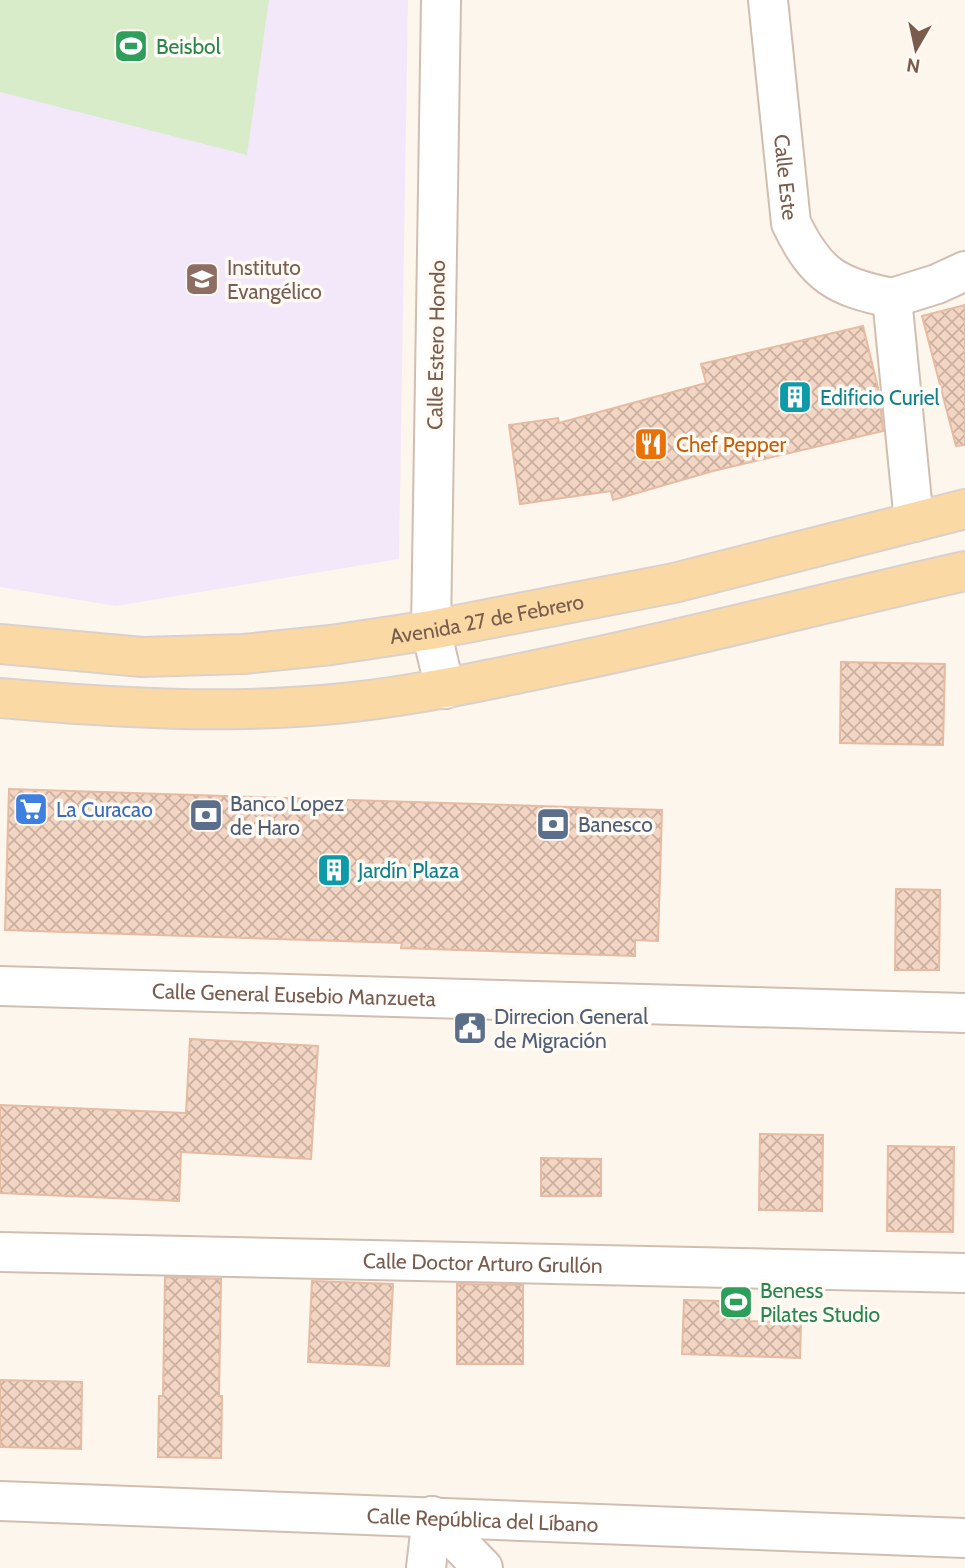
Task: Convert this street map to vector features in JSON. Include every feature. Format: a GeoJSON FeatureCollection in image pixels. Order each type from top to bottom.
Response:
{"type":"FeatureCollection","features":[{"type":"Feature","properties":{"kind":"main road","name":"Avenida 27 de Febrero"},"geometry":{"type":"LineString","coordinates":[[0,643],[142,657],[244,654],[331,645],[431,630],[674,583],[965,509]]}},
{"type":"Feature","properties":{"kind":"main road"},"geometry":{"type":"LineString","coordinates":[[0,698],[244,710],[344,703],[445,689],[691,636],[965,571]]}},
{"type":"Feature","properties":{"kind":"street","name":"Calle Estero Hondo"},"geometry":{"type":"LineString","coordinates":[[441,0],[431,630],[445,689]]}},
{"type":"Feature","properties":{"kind":"street","name":"Calle Este"},"geometry":{"type":"LineString","coordinates":[[768,0],[791,223],[810,258],[836,281],[857,291],[892,298]]}},
{"type":"Feature","properties":{"kind":"street"},"geometry":{"type":"LineString","coordinates":[[914,522],[892,298],[937,284],[965,271]]}},
{"type":"Feature","properties":{"kind":"street","name":"Calle General Eusebio Manzueta"},"geometry":{"type":"LineString","coordinates":[[0,986],[965,1013]]}},
{"type":"Feature","properties":{"kind":"street","name":"Calle Doctor Arturo Grullón"},"geometry":{"type":"LineString","coordinates":[[0,1252],[965,1273]]}},
{"type":"Feature","properties":{"kind":"street","name":"Calle República del Líbano"},"geometry":{"type":"LineString","coordinates":[[0,1501],[965,1538]]}},
{"type":"Feature","properties":{"kind":"street"},"geometry":{"type":"LineString","coordinates":[[426,1568],[432,1516]]}},
{"type":"Feature","properties":{"kind":"street"},"geometry":{"type":"LineString","coordinates":[[432,1516],[483,1568]]}},
{"type":"Feature","properties":{"kind":"shaded area","name":"Instituto Evangélico"},"geometry":{"type":"Polygon","coordinates":[[[0,0],[408,0],[399,559],[116,606],[0,587],[0,0]]]}},
{"type":"Feature","properties":{"kind":"green space","name":"Beisbol"},"geometry":{"type":"Polygon","coordinates":[[[0,0],[269,0],[247,155],[0,92],[0,0]]]}},
{"type":"Feature","properties":{"kind":"building"},"geometry":{"type":"Polygon","coordinates":[[[965,305],[965,445],[956,446],[922,316],[965,305]]]}},
{"type":"Feature","properties":{"kind":"building"},"geometry":{"type":"Polygon","coordinates":[[[863,326],[879,392],[883,431],[713,471],[613,500],[611,491],[520,504],[509,425],[558,418],[559,423],[706,383],[701,364],[863,326]]]}},
{"type":"Feature","properties":{"kind":"building"},"geometry":{"type":"Polygon","coordinates":[[[841,662],[945,664],[943,745],[840,743],[841,662]]]}},
{"type":"Feature","properties":{"kind":"building","name":"Jardín Plaza"},"geometry":{"type":"Polygon","coordinates":[[[9,789],[662,810],[658,941],[635,940],[635,956],[401,948],[402,943],[5,930],[9,789]]]}},
{"type":"Feature","properties":{"kind":"building"},"geometry":{"type":"Polygon","coordinates":[[[896,889],[940,890],[939,970],[895,970],[896,889]]]}},
{"type":"Feature","properties":{"kind":"building"},"geometry":{"type":"Polygon","coordinates":[[[190,1039],[318,1046],[311,1159],[181,1152],[179,1201],[0,1193],[0,1105],[186,1113],[190,1039]]]}},
{"type":"Feature","properties":{"kind":"building"},"geometry":{"type":"Polygon","coordinates":[[[760,1134],[823,1135],[822,1211],[759,1210],[760,1134]]]}},
{"type":"Feature","properties":{"kind":"building"},"geometry":{"type":"Polygon","coordinates":[[[888,1146],[954,1147],[953,1232],[887,1231],[888,1146]]]}},
{"type":"Feature","properties":{"kind":"building"},"geometry":{"type":"Polygon","coordinates":[[[541,1158],[601,1159],[601,1196],[541,1196],[541,1158]]]}},
{"type":"Feature","properties":{"kind":"building"},"geometry":{"type":"Polygon","coordinates":[[[165,1277],[221,1279],[221,1458],[158,1457],[159,1396],[163,1396],[165,1277]]]}},
{"type":"Feature","properties":{"kind":"building"},"geometry":{"type":"Polygon","coordinates":[[[312,1281],[393,1284],[389,1366],[308,1362],[312,1281]]]}},
{"type":"Feature","properties":{"kind":"building"},"geometry":{"type":"Polygon","coordinates":[[[457,1284],[523,1285],[523,1364],[457,1364],[457,1284]]]}},
{"type":"Feature","properties":{"kind":"building"},"geometry":{"type":"Polygon","coordinates":[[[684,1300],[750,1302],[749,1321],[801,1323],[800,1358],[682,1354],[684,1300]]]}},
{"type":"Feature","properties":{"kind":"building"},"geometry":{"type":"Polygon","coordinates":[[[0,1380],[82,1382],[81,1449],[0,1447],[0,1380]]]}},
{"type":"Feature","properties":{"kind":"place","name":"Beisbol"},"geometry":{"type":"Point","coordinates":[131,46]}},
{"type":"Feature","properties":{"kind":"place","name":"Instituto Evangélico"},"geometry":{"type":"Point","coordinates":[202,279]}},
{"type":"Feature","properties":{"kind":"place","name":"Edificio Curiel"},"geometry":{"type":"Point","coordinates":[795,397]}},
{"type":"Feature","properties":{"kind":"place","name":"Chef Pepper"},"geometry":{"type":"Point","coordinates":[651,444]}},
{"type":"Feature","properties":{"kind":"place","name":"La Curacao"},"geometry":{"type":"Point","coordinates":[31,809]}},
{"type":"Feature","properties":{"kind":"place","name":"Banco Lopez de Haro"},"geometry":{"type":"Point","coordinates":[206,815]}},
{"type":"Feature","properties":{"kind":"place","name":"Banesco"},"geometry":{"type":"Point","coordinates":[553,824]}},
{"type":"Feature","properties":{"kind":"place","name":"Jardín Plaza"},"geometry":{"type":"Point","coordinates":[334,870]}},
{"type":"Feature","properties":{"kind":"place","name":"Dirrecion General de Migración"},"geometry":{"type":"Point","coordinates":[470,1028]}},
{"type":"Feature","properties":{"kind":"place","name":"Beness Pilates Studio"},"geometry":{"type":"Point","coordinates":[736,1302]}}]}
